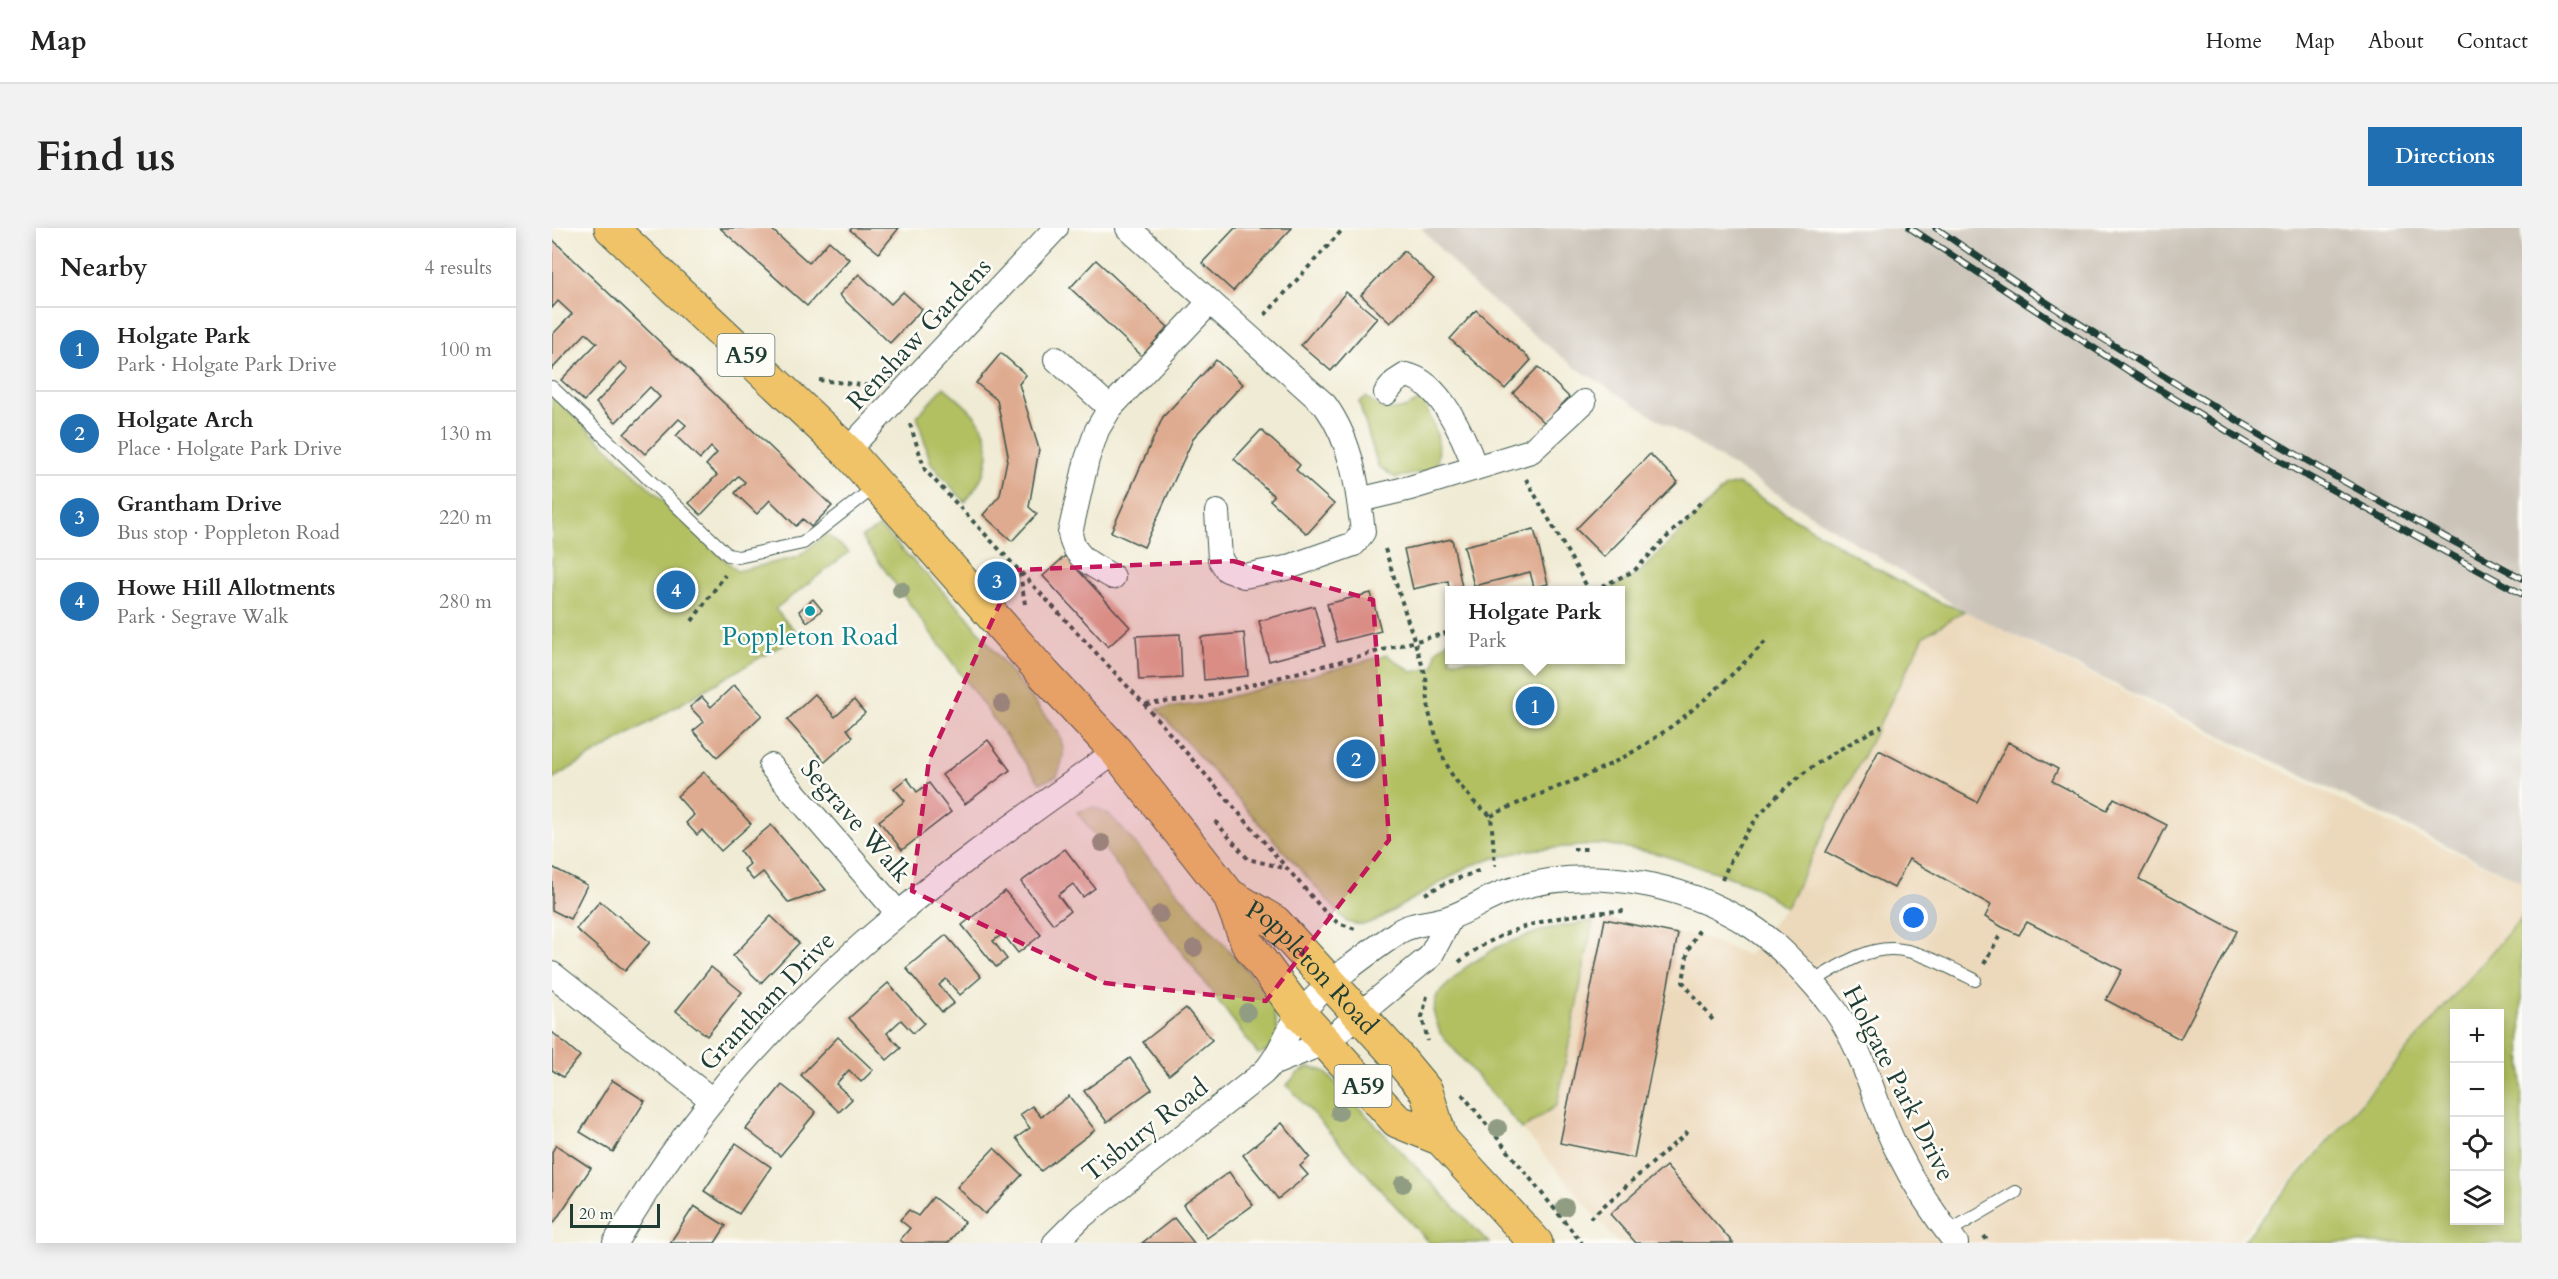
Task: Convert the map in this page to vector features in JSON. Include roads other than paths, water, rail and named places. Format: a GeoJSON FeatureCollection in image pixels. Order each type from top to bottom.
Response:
{"type":"FeatureCollection","features":[{"type":"Feature","properties":{"kind":"main road","name":"Poppleton Road"},"geometry":{"type":"LineString","coordinates":[[611,228],[847,451],[1116,751],[1230,895],[1248,944],[1300,1014],[1397,1121],[1441,1139]]}},
{"type":"Feature","properties":{"kind":"main road","name":"Poppleton Road"},"geometry":{"type":"LineString","coordinates":[[1230,895],[1275,922],[1426,1091],[1441,1139],[1536,1243]]}},
{"type":"Feature","properties":{"kind":"street","name":"Renshaw Gardens"},"geometry":{"type":"LineString","coordinates":[[847,451],[894,404],[1056,228]]}},
{"type":"Feature","properties":{"kind":"street"},"geometry":{"type":"LineString","coordinates":[[1128,228],[1325,405],[1345,440],[1359,500],[1363,532],[1354,544],[1286,568],[1244,576],[1227,570],[1220,559],[1217,512]]}},
{"type":"Feature","properties":{"kind":"street"},"geometry":{"type":"LineString","coordinates":[[1113,577],[1080,557],[1071,545],[1070,533],[1087,459],[1097,430],[1110,408],[1209,303]]}},
{"type":"Feature","properties":{"kind":"street"},"geometry":{"type":"LineString","coordinates":[[1056,359],[1110,408]]}},
{"type":"Feature","properties":{"kind":"street"},"geometry":{"type":"LineString","coordinates":[[1386,393],[1395,382],[1407,375],[1417,377],[1429,386],[1465,439],[1475,468]]}},
{"type":"Feature","properties":{"kind":"street"},"geometry":{"type":"LineString","coordinates":[[1359,500],[1514,459],[1531,451],[1584,402]]}},
{"type":"Feature","properties":{"kind":"street","name":"Grantham Drive"},"geometry":{"type":"LineString","coordinates":[[615,1243],[684,1137],[712,1100],[795,1008],[898,913],[1116,751]]}},
{"type":"Feature","properties":{"kind":"street","name":"Segrave Walk"},"geometry":{"type":"LineString","coordinates":[[771,766],[898,913]]}},
{"type":"Feature","properties":{"kind":"street","name":"Holgate Park Drive"},"geometry":{"type":"LineString","coordinates":[[1300,1014],[1331,985],[1400,930],[1451,917],[1509,890],[1578,878],[1615,879],[1686,895],[1752,927],[1813,982],[1837,1013],[1861,1060],[1897,1150],[1952,1238]]}},
{"type":"Feature","properties":{"kind":"street"},"geometry":{"type":"LineString","coordinates":[[1359,1015],[1430,957],[1451,917]]}},
{"type":"Feature","properties":{"kind":"street"},"geometry":{"type":"LineString","coordinates":[[552,974],[712,1100]]}},
{"type":"Feature","properties":{"kind":"street","name":"Tisbury Road"},"geometry":{"type":"LineString","coordinates":[[1272,1064],[1300,1014]]}},
{"type":"Feature","properties":{"kind":"street","name":"Tisbury Road"},"geometry":{"type":"LineString","coordinates":[[1055,1243],[1081,1218],[1272,1064],[1326,1042],[1359,1015]]}},
{"type":"Feature","properties":{"kind":"lane"},"geometry":{"type":"LineString","coordinates":[[552,387],[728,555],[738,557],[803,543],[877,486]]}},
{"type":"Feature","properties":{"kind":"lane"},"geometry":{"type":"LineString","coordinates":[[1813,982],[1849,959],[1870,951],[1903,948],[1976,980]]}},
{"type":"Feature","properties":{"kind":"lane"},"geometry":{"type":"LineString","coordinates":[[1952,1238],[1971,1218],[2016,1192]]}},
{"type":"Feature","properties":{"kind":"railway"},"geometry":{"type":"LineString","coordinates":[[1910,228],[2129,371],[2247,443],[2522,594]]}},
{"type":"Feature","properties":{"kind":"railway"},"geometry":{"type":"LineString","coordinates":[[1936,228],[2078,323],[2223,412],[2372,497],[2522,578]]}},
{"type":"Feature","properties":{"kind":"place","name":"Grantham Drive"},"geometry":{"type":"Point","coordinates":[997,581]}},
{"type":"Feature","properties":{"kind":"place","name":"Howe Hill Allotments"},"geometry":{"type":"Point","coordinates":[676,590]}},
{"type":"Feature","properties":{"kind":"place","name":"Poppleton Road"},"geometry":{"type":"Point","coordinates":[810,611]}},
{"type":"Feature","properties":{"kind":"place","name":"Holgate Park"},"geometry":{"type":"Point","coordinates":[1535,706]}},
{"type":"Feature","properties":{"kind":"place","name":"Holgate Arch"},"geometry":{"type":"Point","coordinates":[1356,759]}}]}
